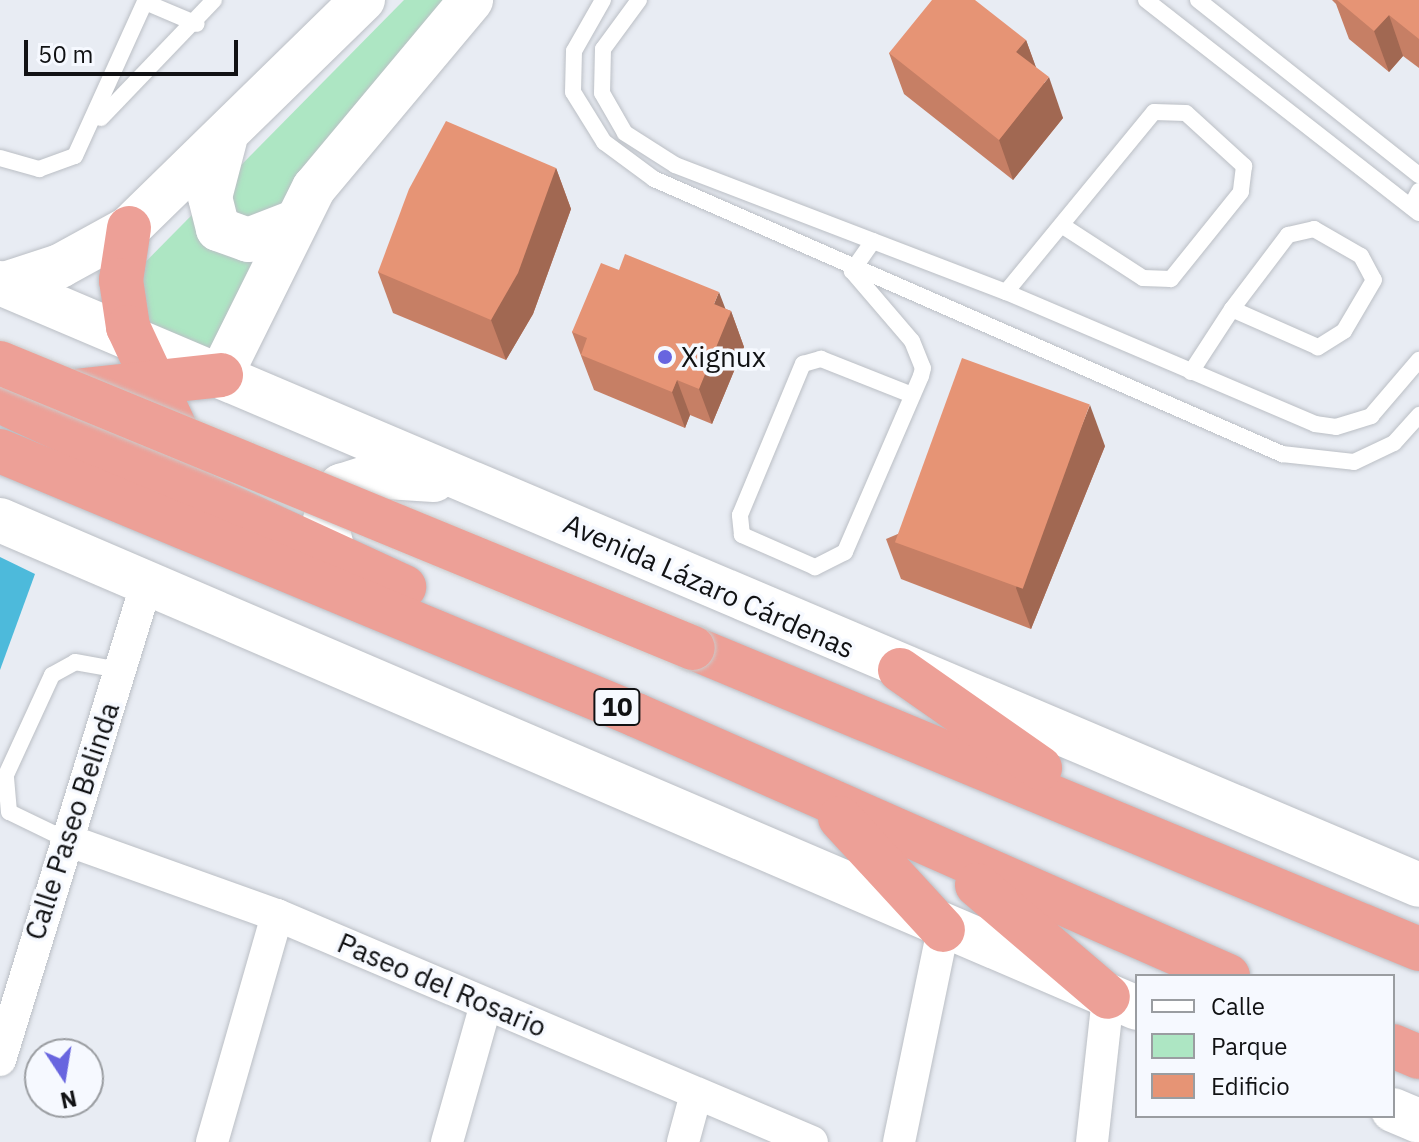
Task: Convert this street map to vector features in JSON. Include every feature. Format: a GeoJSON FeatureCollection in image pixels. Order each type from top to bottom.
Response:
{"type":"FeatureCollection","features":[{"type":"Feature","properties":{"kind":"highway"},"geometry":{"type":"LineString","coordinates":[[129,228],[121,280],[132,338],[170,422],[209,496]]}},
{"type":"Feature","properties":{"kind":"highway","name":"Avenida Lázaro Cárdenas"},"geometry":{"type":"LineString","coordinates":[[0,363],[1111,818],[1419,949]]}},
{"type":"Feature","properties":{"kind":"highway"},"geometry":{"type":"LineString","coordinates":[[0,400],[221,375]]}},
{"type":"Feature","properties":{"kind":"highway"},"geometry":{"type":"LineString","coordinates":[[95,444],[170,422],[221,375]]}},
{"type":"Feature","properties":{"kind":"highway"},"geometry":{"type":"LineString","coordinates":[[0,400],[570,662],[636,715]]}},
{"type":"Feature","properties":{"kind":"highway","name":"10"},"geometry":{"type":"LineString","coordinates":[[0,451],[636,715],[931,849],[1223,974]]}},
{"type":"Feature","properties":{"kind":"highway"},"geometry":{"type":"LineString","coordinates":[[900,670],[1111,818]]}},
{"type":"Feature","properties":{"kind":"highway"},"geometry":{"type":"LineString","coordinates":[[819,797],[943,930]]}},
{"type":"Feature","properties":{"kind":"highway"},"geometry":{"type":"LineString","coordinates":[[931,849],[1123,1003]]}},
{"type":"Feature","properties":{"kind":"highway"},"geometry":{"type":"LineString","coordinates":[[1395,1047],[1419,1057]]}},
{"type":"Feature","properties":{"kind":"street"},"geometry":{"type":"LineString","coordinates":[[2,284],[60,266],[129,228],[225,140],[363,0]]}},
{"type":"Feature","properties":{"kind":"street"},"geometry":{"type":"LineString","coordinates":[[221,375],[292,223],[343,148],[471,0]]}},
{"type":"Feature","properties":{"kind":"street"},"geometry":{"type":"LineString","coordinates":[[225,140],[210,197],[218,229],[248,240],[292,223]]}},
{"type":"Feature","properties":{"kind":"street","name":"Avenida Lázaro Cárdenas"},"geometry":{"type":"LineString","coordinates":[[2,284],[492,491],[900,670],[1419,885]]}},
{"type":"Feature","properties":{"kind":"street"},"geometry":{"type":"LineString","coordinates":[[334,555],[327,507],[354,480],[394,474],[492,491]]}},
{"type":"Feature","properties":{"kind":"street"},"geometry":{"type":"LineString","coordinates":[[0,520],[943,930],[1123,1003],[1092,1142]]}},
{"type":"Feature","properties":{"kind":"street","name":"Calle Paseo Belinda"},"geometry":{"type":"LineString","coordinates":[[0,1060],[14,952],[67,840],[147,583]]}},
{"type":"Feature","properties":{"kind":"street","name":"Paseo del Rosario"},"geometry":{"type":"LineString","coordinates":[[67,840],[277,915],[812,1142]]}},
{"type":"Feature","properties":{"kind":"street"},"geometry":{"type":"LineString","coordinates":[[212,1142],[277,915]]}},
{"type":"Feature","properties":{"kind":"street"},"geometry":{"type":"LineString","coordinates":[[899,1142],[943,930]]}},
{"type":"Feature","properties":{"kind":"street"},"geometry":{"type":"LineString","coordinates":[[447,1142],[486,1004]]}},
{"type":"Feature","properties":{"kind":"street"},"geometry":{"type":"LineString","coordinates":[[683,1142],[696,1094]]}},
{"type":"Feature","properties":{"kind":"street"},"geometry":{"type":"LineString","coordinates":[[1395,1111],[1419,1121]]}},
{"type":"Feature","properties":{"kind":"lane"},"geometry":{"type":"LineString","coordinates":[[0,158],[39,169],[65,165],[94,124],[197,24],[214,0]]}},
{"type":"Feature","properties":{"kind":"lane"},"geometry":{"type":"LineString","coordinates":[[603,0],[570,72],[582,115],[604,142],[654,179],[852,271],[1309,462],[1375,455],[1419,415]]}},
{"type":"Feature","properties":{"kind":"lane"},"geometry":{"type":"LineString","coordinates":[[639,0],[613,31],[598,67],[608,112],[625,133],[675,165],[1006,292],[1294,417],[1336,427],[1371,416],[1419,360]]}},
{"type":"Feature","properties":{"kind":"lane"},"geometry":{"type":"LineString","coordinates":[[1146,0],[1416,203]]}},
{"type":"Feature","properties":{"kind":"lane"},"geometry":{"type":"LineString","coordinates":[[1198,0],[1419,175]]}},
{"type":"Feature","properties":{"kind":"lane"},"geometry":{"type":"LineString","coordinates":[[94,124],[144,1],[197,24]]}},
{"type":"Feature","properties":{"kind":"lane"},"geometry":{"type":"LineString","coordinates":[[1006,292],[1154,112],[1186,113],[1244,166],[1241,192],[1171,279],[1143,278],[1063,226]]}},
{"type":"Feature","properties":{"kind":"lane"},"geometry":{"type":"LineString","coordinates":[[1191,372],[1232,309],[1280,243],[1302,229],[1361,256],[1374,280],[1344,331],[1318,347],[1232,309]]}},
{"type":"Feature","properties":{"kind":"lane"},"geometry":{"type":"LineString","coordinates":[[852,271],[873,241]]}},
{"type":"Feature","properties":{"kind":"lane"},"geometry":{"type":"LineString","coordinates":[[852,271],[920,353],[923,368],[912,395],[839,560],[805,565],[742,535],[740,515],[803,364],[821,359],[912,395]]}},
{"type":"Feature","properties":{"kind":"lane"},"geometry":{"type":"LineString","coordinates":[[67,840],[9,812],[2,796],[6,775],[52,675],[75,662],[120,670]]}},
{"type":"Feature","properties":{"kind":"green space"},"geometry":{"type":"Polygon","coordinates":[[[404,0],[458,0],[223,359],[104,304],[404,0]]]}},
{"type":"Feature","properties":{"kind":"water"},"geometry":{"type":"Polygon","coordinates":[[[0,557],[35,574],[0,670],[0,557]]]}},
{"type":"Feature","properties":{"kind":"building"},"geometry":{"type":"Polygon","coordinates":[[[932,0],[975,0],[1026,40],[1016,52],[1049,77],[999,140],[889,53],[932,0]]]}},
{"type":"Feature","properties":{"kind":"building"},"geometry":{"type":"Polygon","coordinates":[[[1337,0],[1419,0],[1419,39],[1389,15],[1374,31],[1337,0]]]}},
{"type":"Feature","properties":{"kind":"building"},"geometry":{"type":"Polygon","coordinates":[[[446,121],[556,168],[518,273],[491,320],[378,272],[409,189],[446,121]]]}},
{"type":"Feature","properties":{"kind":"building","name":"Xignux"},"geometry":{"type":"Polygon","coordinates":[[[625,254],[719,292],[714,304],[731,311],[699,389],[677,380],[672,392],[581,355],[587,338],[572,332],[601,263],[619,270],[625,254]]]}},
{"type":"Feature","properties":{"kind":"building"},"geometry":{"type":"Polygon","coordinates":[[[962,358],[1090,405],[1023,589],[895,542],[962,358]]]}},
{"type":"Feature","properties":{"kind":"place","name":"Xignux"},"geometry":{"type":"Point","coordinates":[665,357]}}]}
